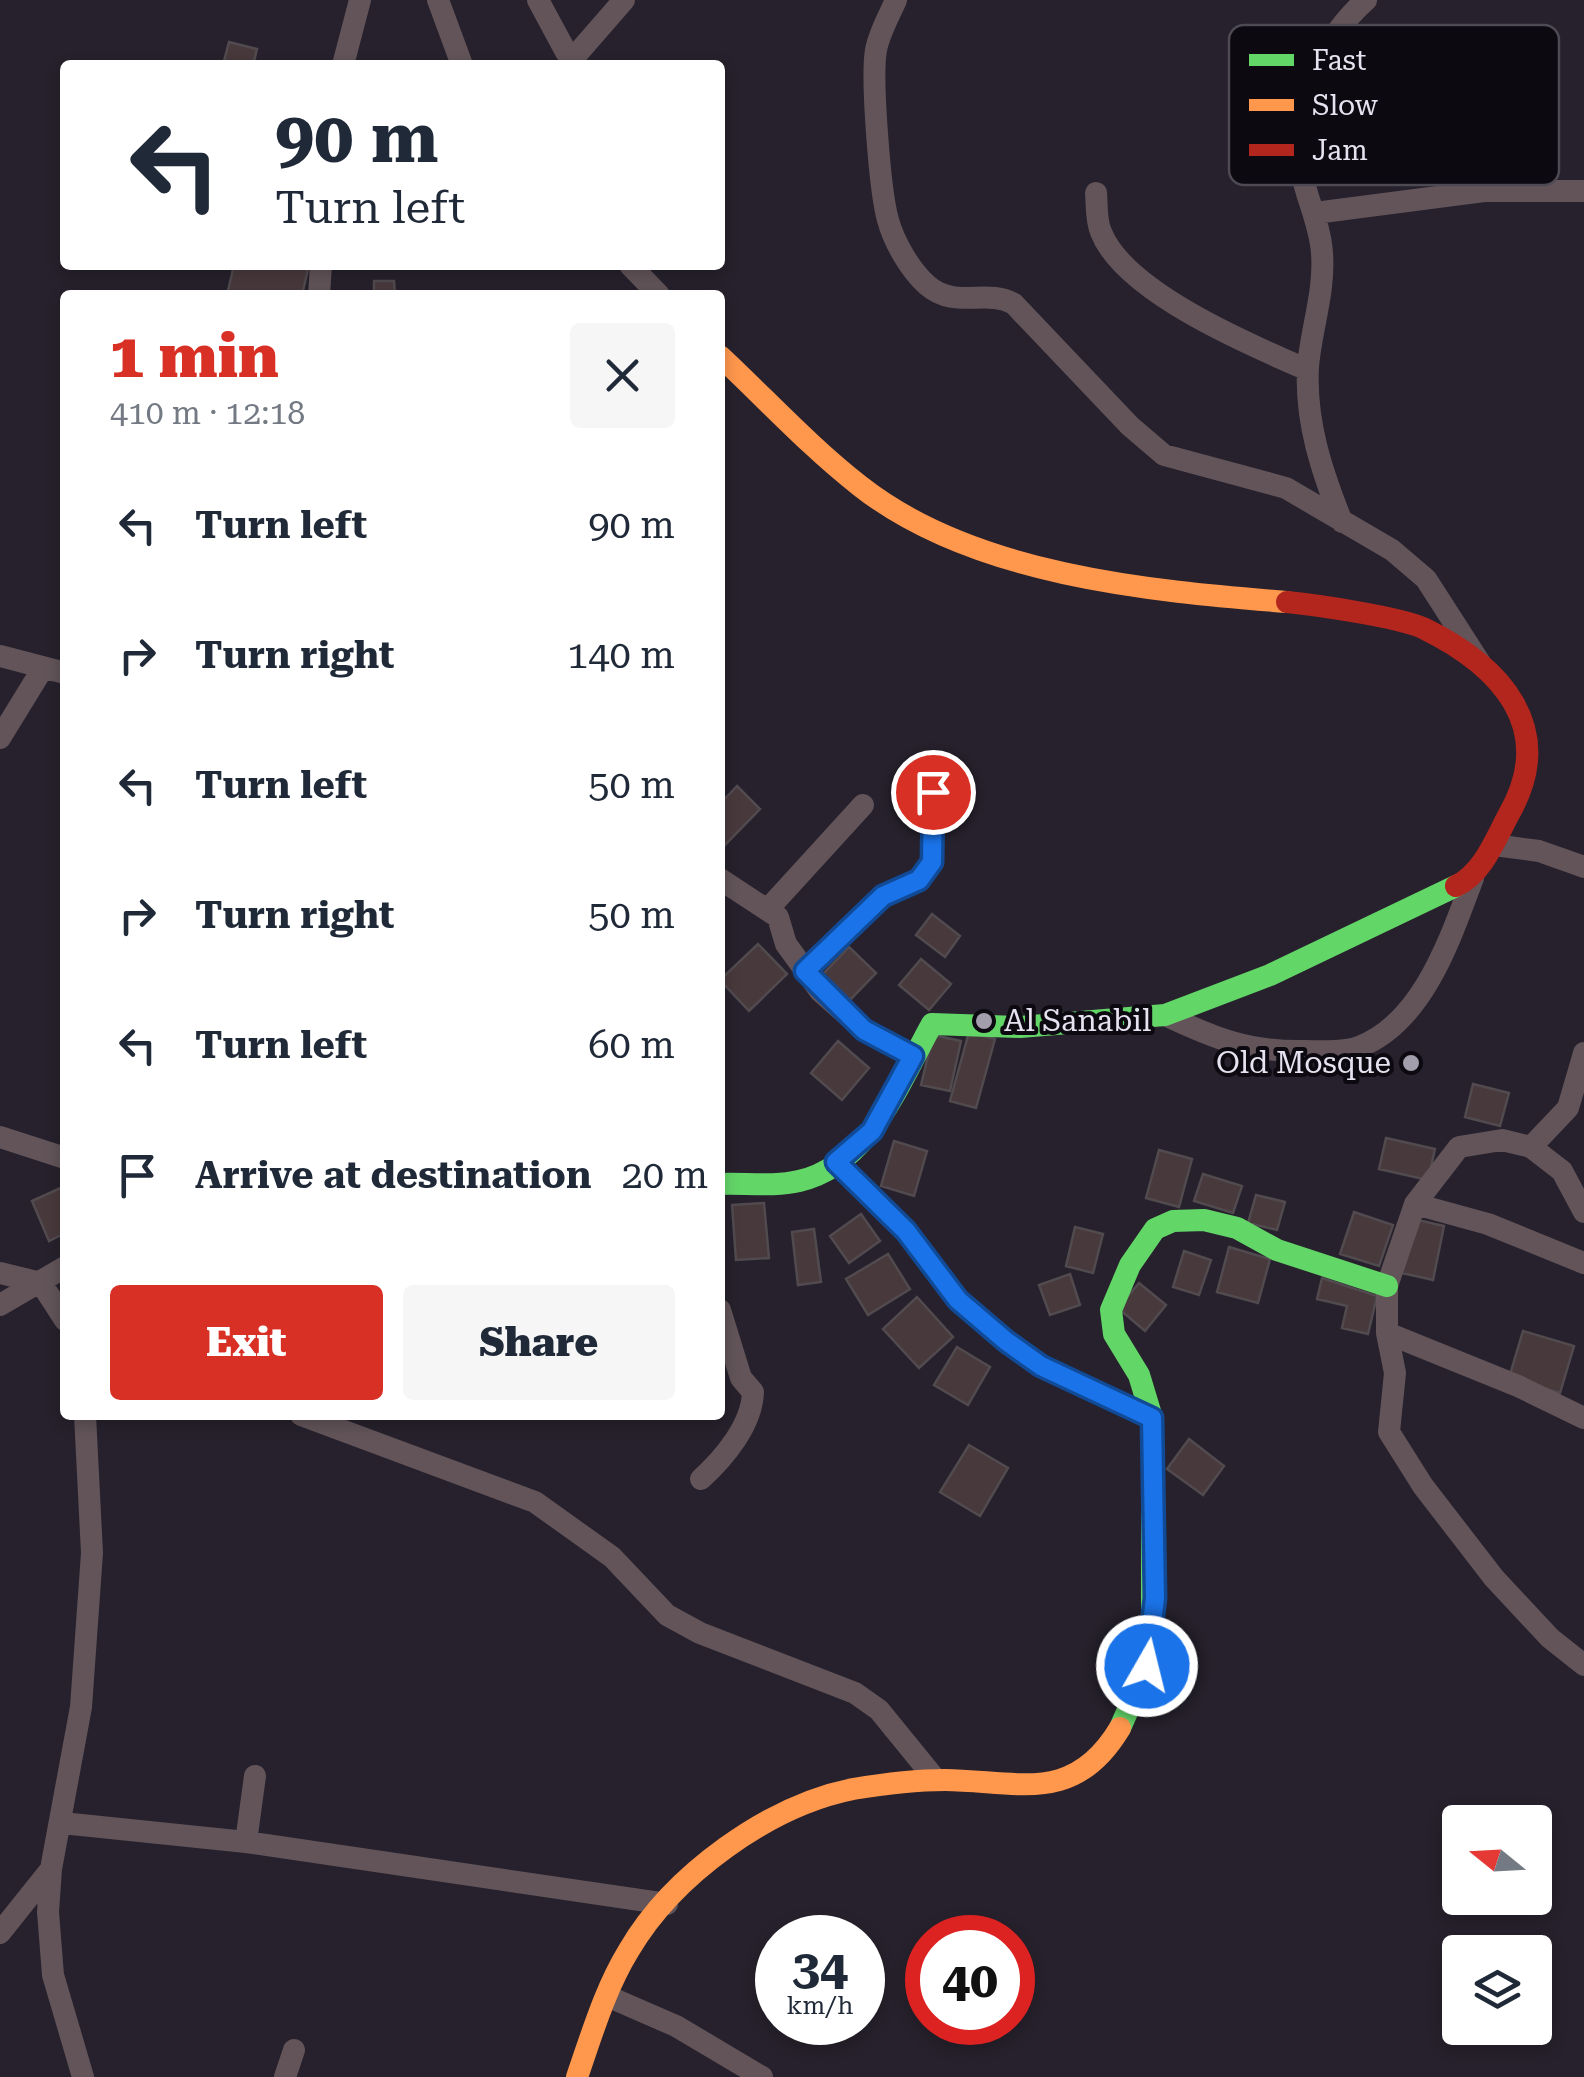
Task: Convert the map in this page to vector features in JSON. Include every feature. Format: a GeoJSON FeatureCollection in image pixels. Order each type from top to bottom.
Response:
{"type":"FeatureCollection","features":[{"type":"Feature","properties":{"kind":"street"},"geometry":{"type":"LineString","coordinates":[[344,60],[360,0]]}},
{"type":"Feature","properties":{"kind":"street"},"geometry":{"type":"LineString","coordinates":[[438,0],[460,60]]}},
{"type":"Feature","properties":{"kind":"street"},"geometry":{"type":"LineString","coordinates":[[538,0],[566,52],[577,54],[624,0]]}},
{"type":"Feature","properties":{"kind":"street"},"geometry":{"type":"LineString","coordinates":[[896,0],[876,46],[873,80],[888,220],[908,264],[929,288],[951,298],[971,301],[1001,296],[1014,304],[1130,426],[1164,455],[1286,488],[1392,550],[1426,579],[1480,662],[1511,693],[1526,728],[1529,751],[1524,790],[1473,878],[1451,940],[1424,986],[1388,1029],[1358,1048],[1279,1051],[1238,1048],[1165,1015]]}},
{"type":"Feature","properties":{"kind":"street"},"geometry":{"type":"LineString","coordinates":[[1343,25],[1357,4]]}},
{"type":"Feature","properties":{"kind":"street"},"geometry":{"type":"LineString","coordinates":[[1306,185],[1322,254],[1308,370],[1308,404],[1318,462],[1342,522]]}},
{"type":"Feature","properties":{"kind":"street"},"geometry":{"type":"LineString","coordinates":[[1315,213],[1484,192],[1584,191]]}},
{"type":"Feature","properties":{"kind":"street"},"geometry":{"type":"LineString","coordinates":[[1096,194],[1100,230],[1113,252],[1138,277],[1220,332],[1308,370]]}},
{"type":"Feature","properties":{"kind":"street"},"geometry":{"type":"LineString","coordinates":[[635,270],[654,290]]}},
{"type":"Feature","properties":{"kind":"street"},"geometry":{"type":"LineString","coordinates":[[725,361],[861,487],[940,533],[1048,568],[1144,591],[1295,603],[1421,627],[1480,662]]}},
{"type":"Feature","properties":{"kind":"street"},"geometry":{"type":"LineString","coordinates":[[0,656],[54,670],[0,738]]}},
{"type":"Feature","properties":{"kind":"street"},"geometry":{"type":"LineString","coordinates":[[805,971],[883,896],[919,880],[932,862],[933,792]]}},
{"type":"Feature","properties":{"kind":"street"},"geometry":{"type":"LineString","coordinates":[[768,909],[863,804]]}},
{"type":"Feature","properties":{"kind":"street"},"geometry":{"type":"LineString","coordinates":[[1494,844],[1539,851],[1584,867]]}},
{"type":"Feature","properties":{"kind":"street"},"geometry":{"type":"LineString","coordinates":[[725,1184],[802,1181],[836,1162],[872,1131],[932,1024],[1020,1027],[1165,1015],[1270,975],[1473,878]]}},
{"type":"Feature","properties":{"kind":"street"},"geometry":{"type":"LineString","coordinates":[[725,881],[778,916],[786,944],[805,971],[864,1030],[913,1056]]}},
{"type":"Feature","properties":{"kind":"street"},"geometry":{"type":"LineString","coordinates":[[1531,1146],[1568,1108],[1584,1052]]}},
{"type":"Feature","properties":{"kind":"street"},"geometry":{"type":"LineString","coordinates":[[0,1136],[60,1156]]}},
{"type":"Feature","properties":{"kind":"street"},"geometry":{"type":"LineString","coordinates":[[1584,1212],[1576,1178],[1531,1146],[1502,1140],[1459,1147],[1415,1204],[1387,1286],[1388,1333],[1395,1373],[1389,1432],[1424,1486],[1494,1578],[1550,1638],[1584,1665]]}},
{"type":"Feature","properties":{"kind":"street"},"geometry":{"type":"LineString","coordinates":[[836,1162],[906,1231],[958,1300],[1006,1341],[1041,1366],[1152,1418]]}},
{"type":"Feature","properties":{"kind":"street"},"geometry":{"type":"LineString","coordinates":[[1415,1204],[1488,1224],[1584,1262]]}},
{"type":"Feature","properties":{"kind":"street"},"geometry":{"type":"LineString","coordinates":[[577,2077],[607,1996],[642,1930],[724,1854],[789,1814],[830,1795],[936,1780],[1044,1784],[1064,1780],[1096,1760],[1120,1730],[1147,1666],[1152,1636],[1152,1418],[1140,1375],[1114,1334],[1111,1310],[1130,1264],[1154,1229],[1172,1221],[1204,1220],[1237,1228],[1277,1250],[1387,1286]]}},
{"type":"Feature","properties":{"kind":"street"},"geometry":{"type":"LineString","coordinates":[[0,1305],[60,1271]]}},
{"type":"Feature","properties":{"kind":"street"},"geometry":{"type":"LineString","coordinates":[[0,1273],[41,1284],[60,1312]]}},
{"type":"Feature","properties":{"kind":"street"},"geometry":{"type":"LineString","coordinates":[[701,1479],[724,1458],[753,1406],[753,1392],[742,1378],[725,1325]]}},
{"type":"Feature","properties":{"kind":"street"},"geometry":{"type":"LineString","coordinates":[[1388,1333],[1518,1386],[1584,1418]]}},
{"type":"Feature","properties":{"kind":"street"},"geometry":{"type":"LineString","coordinates":[[83,2077],[52,1976],[48,1912],[51,1869],[80,1707],[92,1553],[85,1420]]}},
{"type":"Feature","properties":{"kind":"street"},"geometry":{"type":"LineString","coordinates":[[315,1420],[536,1502],[612,1557],[667,1615],[700,1633],[855,1693],[878,1710],[936,1780]]}},
{"type":"Feature","properties":{"kind":"street"},"geometry":{"type":"LineString","coordinates":[[246,1842],[255,1776]]}},
{"type":"Feature","properties":{"kind":"street"},"geometry":{"type":"LineString","coordinates":[[62,1823],[246,1842],[667,1904]]}},
{"type":"Feature","properties":{"kind":"street"},"geometry":{"type":"LineString","coordinates":[[0,1933],[51,1869]]}},
{"type":"Feature","properties":{"kind":"street"},"geometry":{"type":"LineString","coordinates":[[607,1996],[676,2026],[762,2077]]}},
{"type":"Feature","properties":{"kind":"street"},"geometry":{"type":"LineString","coordinates":[[284,2077],[294,2050]]}},
{"type":"Feature","properties":{"kind":"building"},"geometry":{"type":"Polygon","coordinates":[[[229,42],[257,49],[254,60],[224,60],[229,42]]]}},
{"type":"Feature","properties":{"kind":"building"},"geometry":{"type":"Polygon","coordinates":[[[233,270],[308,270],[303,290],[228,290],[233,270]]]}},
{"type":"Feature","properties":{"kind":"building"},"geometry":{"type":"Polygon","coordinates":[[[374,281],[394,281],[395,290],[374,290],[374,281]]]}},
{"type":"Feature","properties":{"kind":"building"},"geometry":{"type":"Polygon","coordinates":[[[737,786],[760,809],[725,845],[725,799],[737,786]]]}},
{"type":"Feature","properties":{"kind":"building"},"geometry":{"type":"Polygon","coordinates":[[[932,914],[960,936],[945,957],[916,935],[932,914]]]}},
{"type":"Feature","properties":{"kind":"building"},"geometry":{"type":"Polygon","coordinates":[[[758,944],[787,974],[749,1011],[725,985],[725,975],[758,944]]]}},
{"type":"Feature","properties":{"kind":"building"},"geometry":{"type":"Polygon","coordinates":[[[849,947],[876,973],[850,1000],[823,974],[849,947]]]}},
{"type":"Feature","properties":{"kind":"building"},"geometry":{"type":"Polygon","coordinates":[[[921,959],[951,984],[929,1010],[899,985],[921,959]]]}},
{"type":"Feature","properties":{"kind":"building"},"geometry":{"type":"Polygon","coordinates":[[[969,1032],[995,1039],[976,1108],[950,1101],[969,1032]]]}},
{"type":"Feature","properties":{"kind":"building"},"geometry":{"type":"Polygon","coordinates":[[[933,1035],[961,1041],[950,1091],[921,1085],[933,1035]]]}},
{"type":"Feature","properties":{"kind":"building"},"geometry":{"type":"Polygon","coordinates":[[[838,1041],[869,1068],[842,1100],[811,1073],[838,1041]]]}},
{"type":"Feature","properties":{"kind":"building"},"geometry":{"type":"Polygon","coordinates":[[[1473,1084],[1509,1093],[1500,1126],[1465,1117],[1473,1084]]]}},
{"type":"Feature","properties":{"kind":"building"},"geometry":{"type":"Polygon","coordinates":[[[1386,1138],[1435,1149],[1428,1180],[1379,1169],[1386,1138]]]}},
{"type":"Feature","properties":{"kind":"building"},"geometry":{"type":"Polygon","coordinates":[[[894,1141],[927,1151],[914,1196],[881,1186],[894,1141]]]}},
{"type":"Feature","properties":{"kind":"building"},"geometry":{"type":"Polygon","coordinates":[[[1159,1150],[1192,1159],[1179,1207],[1146,1198],[1159,1150]]]}},
{"type":"Feature","properties":{"kind":"building"},"geometry":{"type":"Polygon","coordinates":[[[1203,1174],[1242,1186],[1233,1213],[1194,1201],[1203,1174]]]}},
{"type":"Feature","properties":{"kind":"building"},"geometry":{"type":"Polygon","coordinates":[[[60,1188],[60,1236],[49,1241],[32,1201],[60,1188]]]}},
{"type":"Feature","properties":{"kind":"building"},"geometry":{"type":"Polygon","coordinates":[[[1256,1195],[1285,1202],[1277,1230],[1248,1223],[1256,1195]]]}},
{"type":"Feature","properties":{"kind":"building"},"geometry":{"type":"Polygon","coordinates":[[[764,1203],[769,1258],[736,1260],[732,1205],[764,1203]]]}},
{"type":"Feature","properties":{"kind":"building"},"geometry":{"type":"Polygon","coordinates":[[[1354,1212],[1393,1225],[1379,1266],[1340,1254],[1354,1212]]]}},
{"type":"Feature","properties":{"kind":"building"},"geometry":{"type":"Polygon","coordinates":[[[861,1214],[880,1241],[849,1263],[830,1236],[861,1214]]]}},
{"type":"Feature","properties":{"kind":"building"},"geometry":{"type":"Polygon","coordinates":[[[1413,1219],[1444,1226],[1433,1280],[1402,1273],[1413,1219]]]}},
{"type":"Feature","properties":{"kind":"building"},"geometry":{"type":"Polygon","coordinates":[[[1075,1227],[1103,1234],[1093,1273],[1066,1266],[1075,1227]]]}},
{"type":"Feature","properties":{"kind":"building"},"geometry":{"type":"Polygon","coordinates":[[[814,1229],[821,1282],[798,1285],[792,1232],[814,1229]]]}},
{"type":"Feature","properties":{"kind":"building"},"geometry":{"type":"Polygon","coordinates":[[[1229,1247],[1270,1259],[1258,1303],[1217,1292],[1229,1247]]]}},
{"type":"Feature","properties":{"kind":"building"},"geometry":{"type":"Polygon","coordinates":[[[1184,1251],[1211,1260],[1199,1295],[1173,1287],[1184,1251]]]}},
{"type":"Feature","properties":{"kind":"building"},"geometry":{"type":"Polygon","coordinates":[[[888,1254],[910,1289],[868,1315],[846,1279],[888,1254]]]}},
{"type":"Feature","properties":{"kind":"building"},"geometry":{"type":"Polygon","coordinates":[[[1070,1274],[1080,1305],[1050,1315],[1039,1285],[1070,1274]]]}},
{"type":"Feature","properties":{"kind":"building"},"geometry":{"type":"Polygon","coordinates":[[[1322,1278],[1377,1296],[1368,1334],[1342,1328],[1347,1306],[1317,1299],[1322,1278]]]}},
{"type":"Feature","properties":{"kind":"building"},"geometry":{"type":"Polygon","coordinates":[[[1139,1283],[1166,1305],[1145,1331],[1118,1308],[1139,1283]]]}},
{"type":"Feature","properties":{"kind":"building"},"geometry":{"type":"Polygon","coordinates":[[[917,1297],[953,1337],[919,1368],[883,1329],[917,1297]]]}},
{"type":"Feature","properties":{"kind":"building"},"geometry":{"type":"Polygon","coordinates":[[[1523,1331],[1574,1346],[1560,1393],[1509,1378],[1523,1331]]]}},
{"type":"Feature","properties":{"kind":"building"},"geometry":{"type":"Polygon","coordinates":[[[957,1347],[990,1367],[968,1405],[934,1385],[957,1347]]]}},
{"type":"Feature","properties":{"kind":"building"},"geometry":{"type":"Polygon","coordinates":[[[1189,1439],[1224,1466],[1203,1495],[1167,1469],[1189,1439]]]}},
{"type":"Feature","properties":{"kind":"building"},"geometry":{"type":"Polygon","coordinates":[[[969,1445],[1008,1468],[980,1516],[940,1492],[969,1445]]]}},
{"type":"Feature","properties":{"kind":"traffic: fast"},"geometry":{"type":"LineString","coordinates":[[725,1184],[799,1181],[824,1172],[845,1158],[864,1139],[895,1095],[932,1024],[1020,1027],[1165,1015],[1270,975],[1456,886]]}},
{"type":"Feature","properties":{"kind":"traffic: fast"},"geometry":{"type":"LineString","coordinates":[[1120,1728],[1142,1678],[1152,1636],[1152,1418],[1139,1375],[1114,1334],[1111,1310],[1130,1265],[1155,1229],[1173,1221],[1204,1220],[1237,1228],[1277,1250],[1387,1286]]}},
{"type":"Feature","properties":{"kind":"traffic: slow"},"geometry":{"type":"LineString","coordinates":[[725,361],[860,486],[905,516],[955,540],[1008,559],[1121,584],[1287,602]]}},
{"type":"Feature","properties":{"kind":"traffic: slow"},"geometry":{"type":"LineString","coordinates":[[577,2077],[613,1980],[648,1922],[697,1871],[756,1828],[821,1798],[864,1787],[934,1780],[1021,1784],[1064,1779],[1084,1769],[1120,1728]]}},
{"type":"Feature","properties":{"kind":"traffic: jam"},"geometry":{"type":"LineString","coordinates":[[1287,602],[1377,616],[1423,628],[1476,661],[1514,703],[1524,727],[1527,754],[1523,783],[1487,855],[1474,873],[1456,886]]}},
{"type":"Feature","properties":{"kind":"place","name":"Al Sanabil"},"geometry":{"type":"Point","coordinates":[984,1021]}},
{"type":"Feature","properties":{"kind":"place","name":"Old Mosque"},"geometry":{"type":"Point","coordinates":[1411,1063]}},
{"type":"Feature","properties":{"kind":"route"},"geometry":{"type":"LineString","coordinates":[[933,792],[932,862],[919,880],[883,896],[805,971],[864,1030],[891,1048],[913,1056],[899,1088],[872,1131],[836,1162],[906,1231],[958,1300],[1006,1341],[1041,1366],[1152,1418],[1155,1598],[1147,1666]]}}]}
